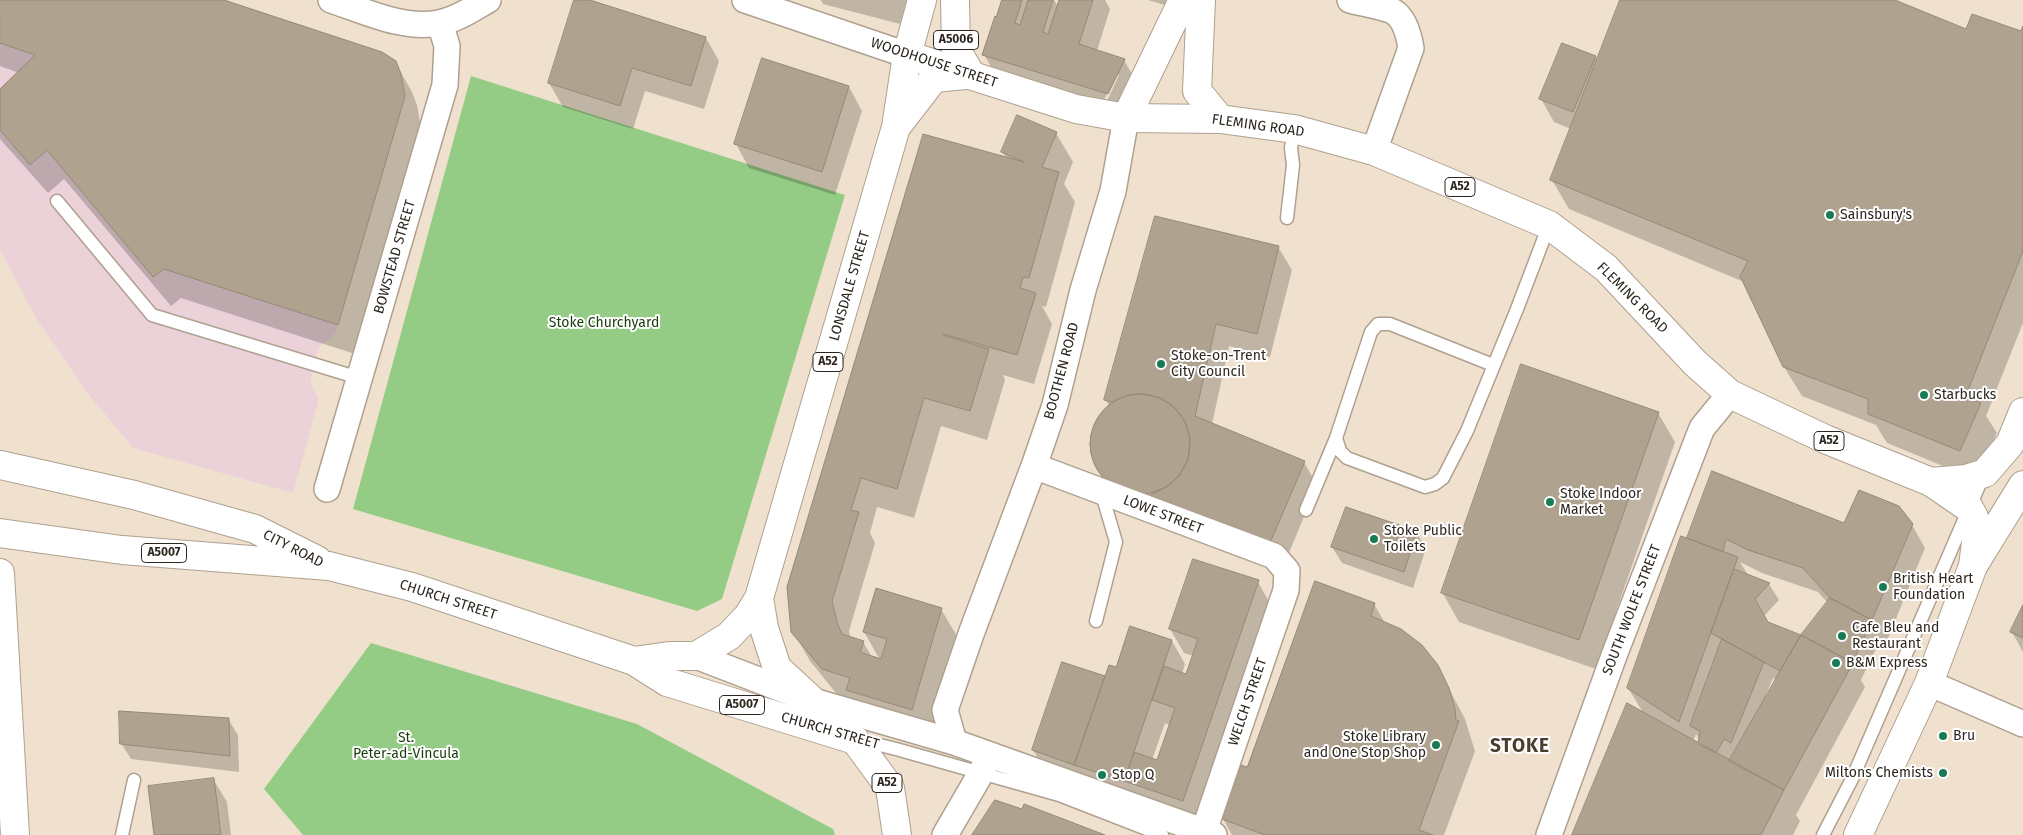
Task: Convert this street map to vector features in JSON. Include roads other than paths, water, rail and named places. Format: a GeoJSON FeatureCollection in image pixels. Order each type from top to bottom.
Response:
{"type":"FeatureCollection","features":[{"type":"Feature","properties":{"kind":"main road","name":"LONSDALE STREET"},"geometry":{"type":"LineString","coordinates":[[696,656],[729,636],[748,616],[759,598],[896,127],[906,54],[922,0]]}},
{"type":"Feature","properties":{"kind":"main road","name":"A5006"},"geometry":{"type":"LineString","coordinates":[[955,0],[956,49],[972,75]]}},
{"type":"Feature","properties":{"kind":"main road","name":"BOOTHEN ROAD"},"geometry":{"type":"LineString","coordinates":[[1126,118],[1185,1]]}},
{"type":"Feature","properties":{"kind":"main road","name":"BOOTHEN ROAD"},"geometry":{"type":"LineString","coordinates":[[1185,1],[1198,91],[1220,120]]}},
{"type":"Feature","properties":{"kind":"main road","name":"WOODHOUSE STREET"},"geometry":{"type":"LineString","coordinates":[[906,54],[1076,109],[1126,118]]}},
{"type":"Feature","properties":{"kind":"main road","name":"A52"},"geometry":{"type":"LineString","coordinates":[[896,127],[934,78],[972,75]]}},
{"type":"Feature","properties":{"kind":"main road","name":"FLEMING ROAD"},"geometry":{"type":"LineString","coordinates":[[1126,118],[1220,120],[1294,129],[1374,151],[1549,225],[1606,268],[1695,363],[1730,394],[1825,440],[1931,482],[1969,508]]}},
{"type":"Feature","properties":{"kind":"main road"},"geometry":{"type":"LineString","coordinates":[[1931,482],[1966,479],[1985,473],[2010,444],[2023,412]]}},
{"type":"Feature","properties":{"kind":"main road","name":"CITY ROAD"},"geometry":{"type":"LineString","coordinates":[[0,465],[134,495],[255,528],[329,566]]}},
{"type":"Feature","properties":{"kind":"main road"},"geometry":{"type":"LineString","coordinates":[[1858,835],[1929,682],[1973,566],[2023,485]]}},
{"type":"Feature","properties":{"kind":"main road"},"geometry":{"type":"LineString","coordinates":[[1969,508],[1974,517],[1977,534],[1973,566]]}},
{"type":"Feature","properties":{"kind":"main road","name":"CITY ROAD"},"geometry":{"type":"LineString","coordinates":[[0,533],[122,550],[329,566]]}},
{"type":"Feature","properties":{"kind":"main road","name":"CHURCH STREET"},"geometry":{"type":"LineString","coordinates":[[329,566],[412,587],[634,661],[667,682],[855,740]]}},
{"type":"Feature","properties":{"kind":"main road"},"geometry":{"type":"LineString","coordinates":[[0,573],[15,835]]}},
{"type":"Feature","properties":{"kind":"main road","name":"LONSDALE STREET"},"geometry":{"type":"LineString","coordinates":[[759,598],[764,628],[777,668],[813,701]]}},
{"type":"Feature","properties":{"kind":"main road"},"geometry":{"type":"LineString","coordinates":[[634,661],[669,656],[696,656]]}},
{"type":"Feature","properties":{"kind":"main road","name":"A52"},"geometry":{"type":"LineString","coordinates":[[813,701],[855,740],[890,788],[897,835]]}},
{"type":"Feature","properties":{"kind":"street"},"geometry":{"type":"LineString","coordinates":[[331,0],[404,24],[440,23],[467,12],[488,0]]}},
{"type":"Feature","properties":{"kind":"street","name":"WOODHOUSE STREET"},"geometry":{"type":"LineString","coordinates":[[744,0],[785,7],[906,54]]}},
{"type":"Feature","properties":{"kind":"street"},"geometry":{"type":"LineString","coordinates":[[1350,0],[1394,12],[1403,23],[1411,48],[1374,151]]}},
{"type":"Feature","properties":{"kind":"street","name":"BOWSTEAD STREET"},"geometry":{"type":"LineString","coordinates":[[327,489],[445,85],[447,46],[440,23]]}},
{"type":"Feature","properties":{"kind":"street","name":"BOOTHEN ROAD"},"geometry":{"type":"LineString","coordinates":[[954,742],[945,710],[1055,405],[1083,290],[1113,191],[1126,118]]}},
{"type":"Feature","properties":{"kind":"street","name":"SOUTH WOLFE STREET"},"geometry":{"type":"LineString","coordinates":[[1550,835],[1615,654],[1702,428],[1730,394]]}},
{"type":"Feature","properties":{"kind":"street","name":"LOWE STREET"},"geometry":{"type":"LineString","coordinates":[[1034,466],[1274,556],[1287,571]]}},
{"type":"Feature","properties":{"kind":"street","name":"WELCH STREET"},"geometry":{"type":"LineString","coordinates":[[1209,833],[1286,590],[1287,571]]}},
{"type":"Feature","properties":{"kind":"street","name":"CHURCH STREET"},"geometry":{"type":"LineString","coordinates":[[696,656],[813,701],[954,742],[985,764],[1209,833]]}},
{"type":"Feature","properties":{"kind":"street"},"geometry":{"type":"LineString","coordinates":[[1929,682],[2023,724]]}},
{"type":"Feature","properties":{"kind":"street"},"geometry":{"type":"LineString","coordinates":[[944,835],[985,764]]}},
{"type":"Feature","properties":{"kind":"lane"},"geometry":{"type":"LineString","coordinates":[[1286,218],[1293,165],[1291,148],[1294,129]]}},
{"type":"Feature","properties":{"kind":"lane"},"geometry":{"type":"LineString","coordinates":[[57,201],[152,316],[359,378]]}},
{"type":"Feature","properties":{"kind":"lane"},"geometry":{"type":"LineString","coordinates":[[1336,438],[1340,451],[1347,458],[1425,487],[1435,484],[1443,478],[1467,431],[1549,225]]}},
{"type":"Feature","properties":{"kind":"lane"},"geometry":{"type":"LineString","coordinates":[[1306,510],[1336,438],[1371,332],[1378,324],[1390,324],[1493,365]]}},
{"type":"Feature","properties":{"kind":"lane"},"geometry":{"type":"LineString","coordinates":[[1823,835],[1852,779],[1985,473]]}},
{"type":"Feature","properties":{"kind":"lane"},"geometry":{"type":"LineString","coordinates":[[1096,622],[1116,542],[1101,491]]}},
{"type":"Feature","properties":{"kind":"lane","name":"CHURCH STREET"},"geometry":{"type":"LineString","coordinates":[[855,740],[985,764],[1162,835]]}},
{"type":"Feature","properties":{"kind":"lane"},"geometry":{"type":"LineString","coordinates":[[122,835],[134,780]]}},
{"type":"Feature","properties":{"kind":"place","name":"Sainsbury's"},"geometry":{"type":"Point","coordinates":[1830,215]}},
{"type":"Feature","properties":{"kind":"place","name":"Stoke-on-Trent City Council"},"geometry":{"type":"Point","coordinates":[1161,364]}},
{"type":"Feature","properties":{"kind":"place","name":"Starbucks"},"geometry":{"type":"Point","coordinates":[1924,395]}},
{"type":"Feature","properties":{"kind":"place","name":"Stoke Indoor Market"},"geometry":{"type":"Point","coordinates":[1550,502]}},
{"type":"Feature","properties":{"kind":"place","name":"Stoke Public Toilets"},"geometry":{"type":"Point","coordinates":[1374,539]}},
{"type":"Feature","properties":{"kind":"place","name":"British Heart Foundation"},"geometry":{"type":"Point","coordinates":[1883,587]}},
{"type":"Feature","properties":{"kind":"place","name":"Cafe Bleu and Restaurant"},"geometry":{"type":"Point","coordinates":[1842,636]}},
{"type":"Feature","properties":{"kind":"place","name":"B&M Express"},"geometry":{"type":"Point","coordinates":[1836,663]}},
{"type":"Feature","properties":{"kind":"place","name":"Bru"},"geometry":{"type":"Point","coordinates":[1943,736]}},
{"type":"Feature","properties":{"kind":"place","name":"Stoke Library and One Stop Shop"},"geometry":{"type":"Point","coordinates":[1436,745]}},
{"type":"Feature","properties":{"kind":"place","name":"Miltons Chemists"},"geometry":{"type":"Point","coordinates":[1943,773]}},
{"type":"Feature","properties":{"kind":"place","name":"Stop Q"},"geometry":{"type":"Point","coordinates":[1102,775]}},
{"type":"Feature","properties":{"kind":"district","name":"STOKE"},"geometry":{"type":"Point","coordinates":[1520,747]}},
{"type":"Feature","properties":{"kind":"park label","name":"Stoke Churchyard"},"geometry":{"type":"Point","coordinates":[604,323]}},
{"type":"Feature","properties":{"kind":"park label","name":"St. Peter-ad-Vincula"},"geometry":{"type":"Point","coordinates":[406,746]}}]}
